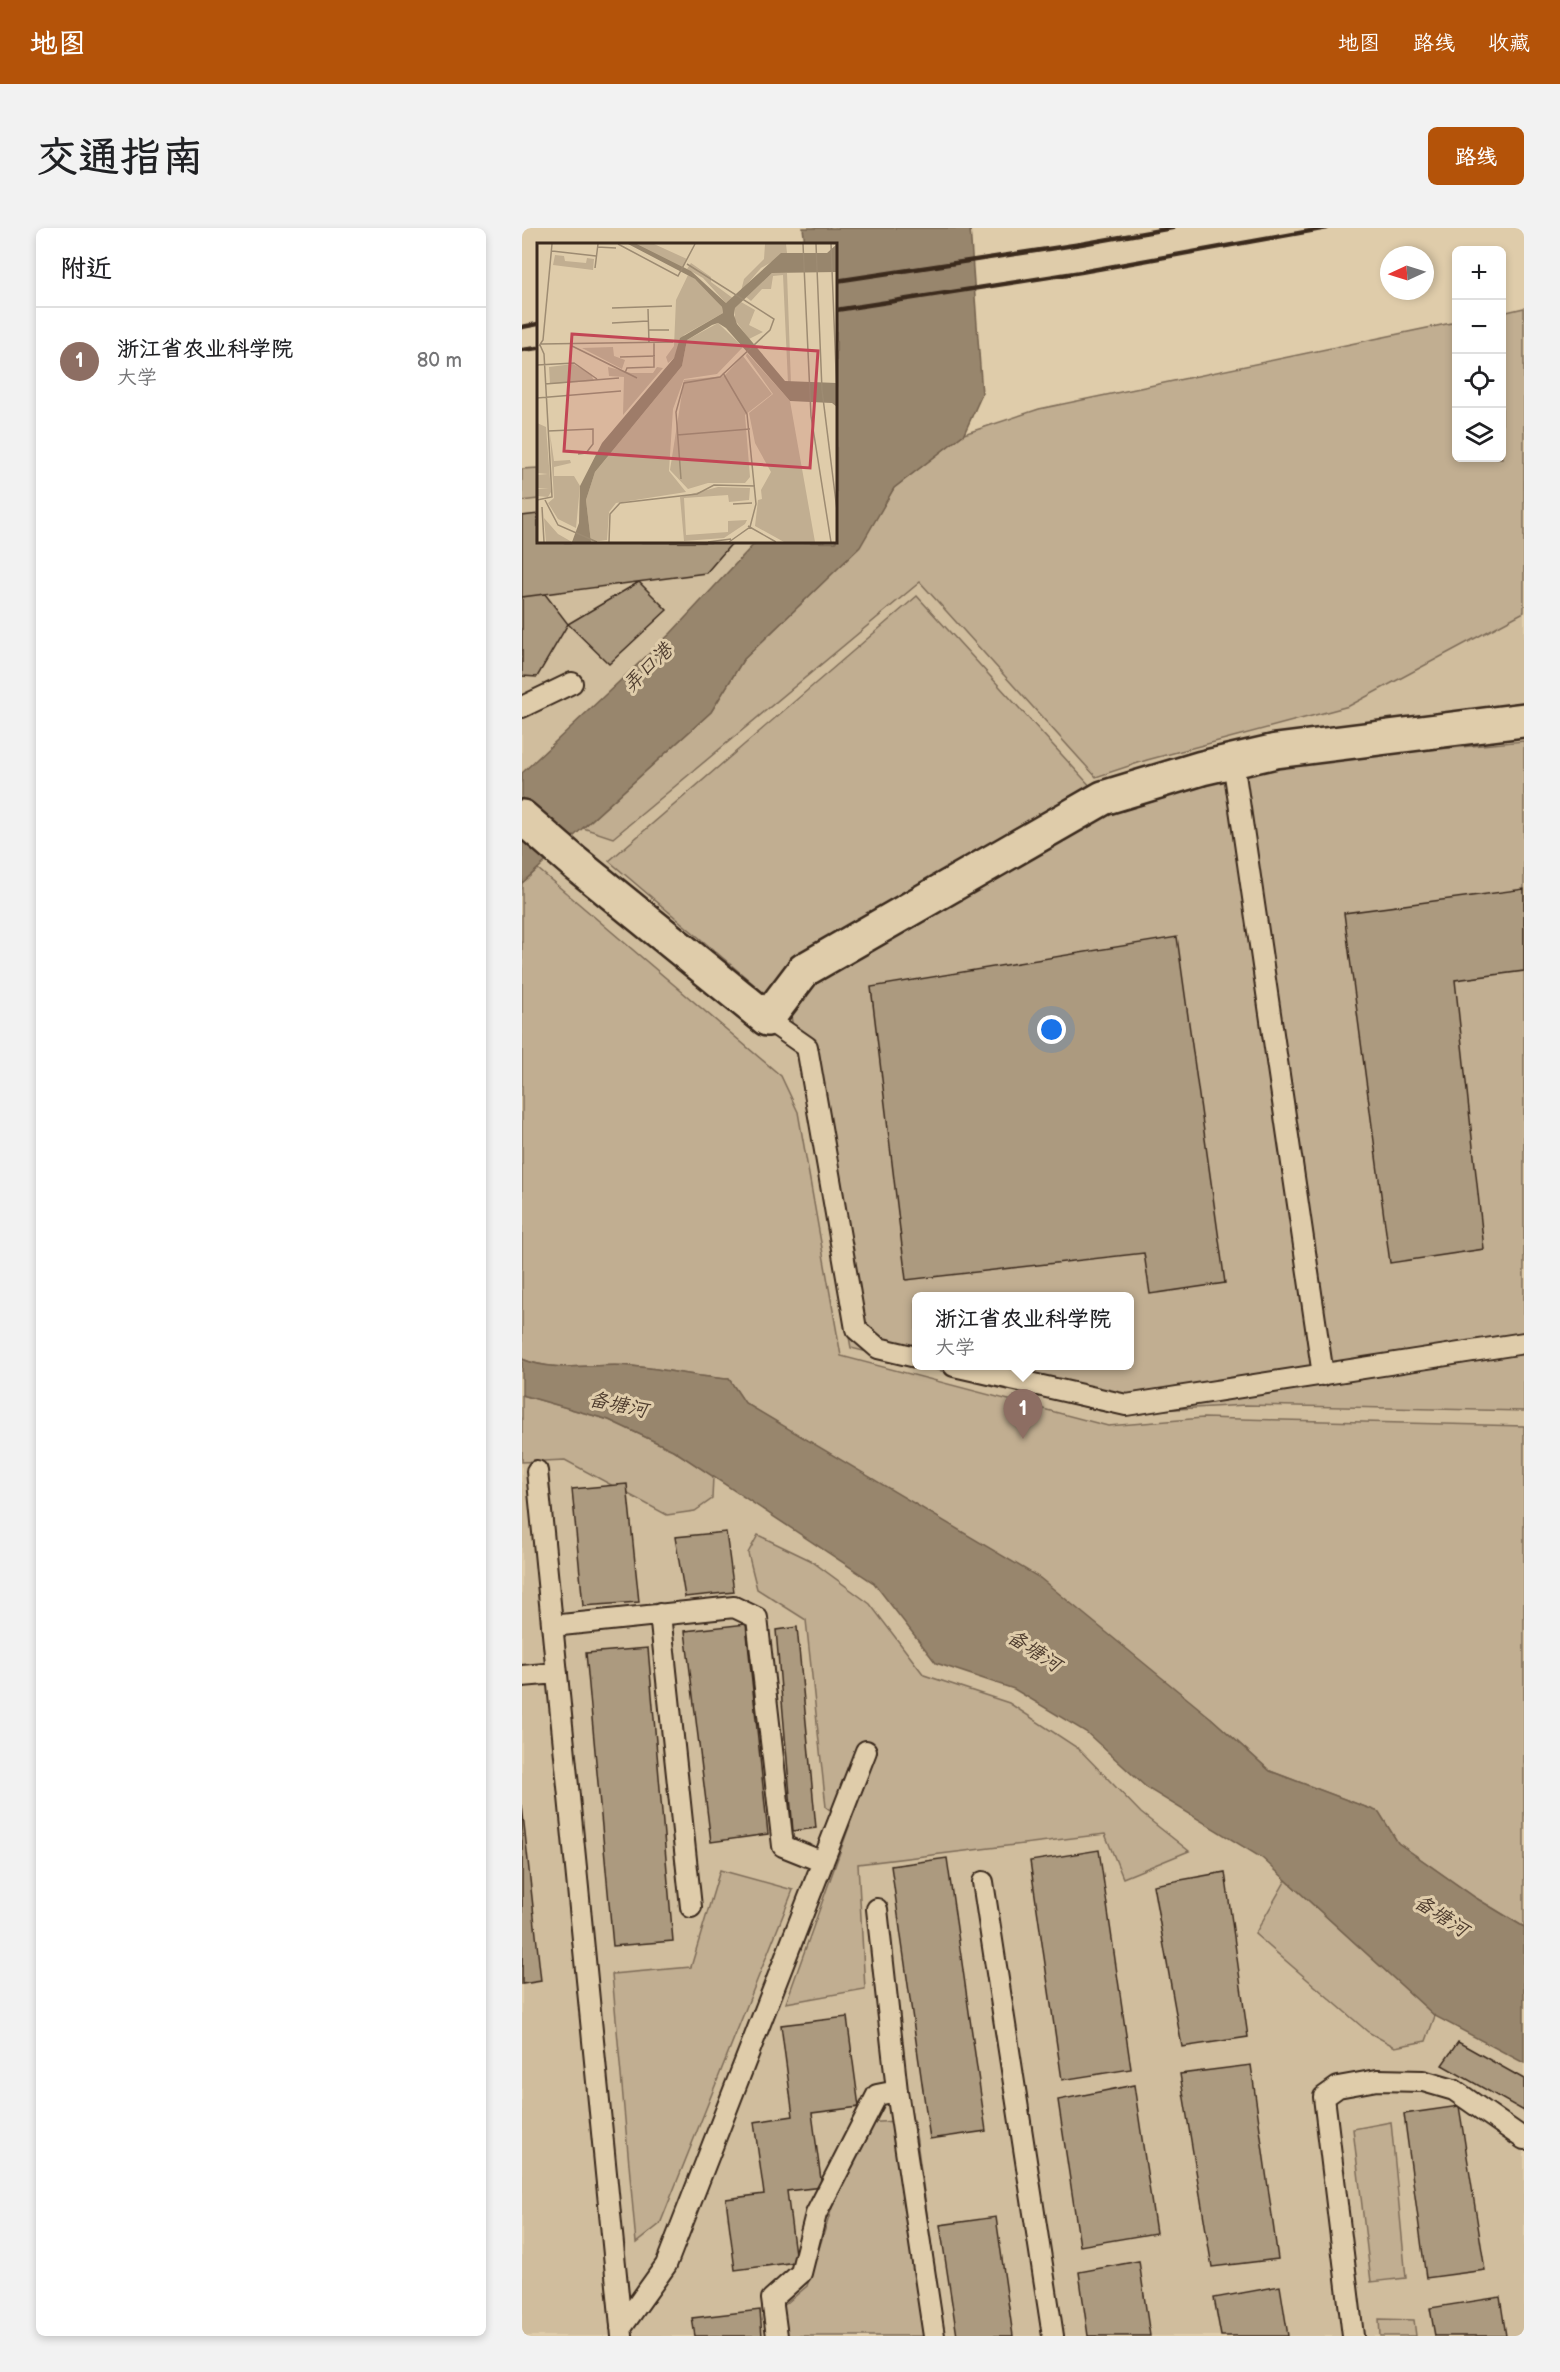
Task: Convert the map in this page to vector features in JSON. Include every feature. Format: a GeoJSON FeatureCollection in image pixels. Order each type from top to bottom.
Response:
{"type":"FeatureCollection","features":[{"type":"Feature","properties":{"kind":"street"},"geometry":{"type":"LineString","coordinates":[[522,817],[767,1020],[804,970],[1103,798],[1202,768],[1276,751],[1524,720]]}},
{"type":"Feature","properties":{"kind":"lane"},"geometry":{"type":"LineString","coordinates":[[522,707],[572,683]]}},
{"type":"Feature","properties":{"kind":"lane"},"geometry":{"type":"LineString","coordinates":[[1233,761],[1323,1375]]}},
{"type":"Feature","properties":{"kind":"lane"},"geometry":{"type":"LineString","coordinates":[[767,1020],[807,1047],[856,1329],[878,1348],[912,1356]]}},
{"type":"Feature","properties":{"kind":"lane"},"geometry":{"type":"LineString","coordinates":[[976,1370],[1126,1405],[1524,1343]]}},
{"type":"Feature","properties":{"kind":"lane"},"geometry":{"type":"LineString","coordinates":[[537,1471],[621,2332]]}},
{"type":"Feature","properties":{"kind":"lane"},"geometry":{"type":"LineString","coordinates":[[552,1626],[734,1607],[757,1618],[783,1846],[823,1862]]}},
{"type":"Feature","properties":{"kind":"lane"},"geometry":{"type":"LineString","coordinates":[[660,1614],[692,1907]]}},
{"type":"Feature","properties":{"kind":"lane"},"geometry":{"type":"LineString","coordinates":[[522,1676],[557,1673]]}},
{"type":"Feature","properties":{"kind":"lane"},"geometry":{"type":"LineString","coordinates":[[621,2332],[666,2265],[866,1751]]}},
{"type":"Feature","properties":{"kind":"lane"},"geometry":{"type":"LineString","coordinates":[[983,1882],[1053,2336]]}},
{"type":"Feature","properties":{"kind":"lane"},"geometry":{"type":"LineString","coordinates":[[877,1909],[897,2091],[934,2336]]}},
{"type":"Feature","properties":{"kind":"lane"},"geometry":{"type":"LineString","coordinates":[[1353,2336],[1324,2097],[1338,2087],[1377,2080],[1424,2081],[1454,2090],[1524,2139]]}},
{"type":"Feature","properties":{"kind":"lane"},"geometry":{"type":"LineString","coordinates":[[777,2336],[772,2299],[801,2273],[816,2214],[877,2095],[897,2091]]}},
{"type":"Feature","properties":{"kind":"shaded area"},"geometry":{"type":"Polygon","coordinates":[[[1524,308],[1524,2336],[522,2336],[522,502],[537,500],[537,543],[837,543],[837,462],[964,434],[1039,409],[1452,323],[1452,462],[1506,462],[1506,312],[1524,308]]]}},
{"type":"Feature","properties":{"kind":"shaded area"},"geometry":{"type":"Polygon","coordinates":[[[1524,308],[1524,612],[1349,706],[1147,760],[1096,777],[920,582],[613,838],[583,828],[711,712],[743,660],[859,547],[894,488],[964,434],[1039,409],[1452,323],[1452,462],[1506,462],[1506,312],[1524,308]]]}},
{"type":"Feature","properties":{"kind":"shaded area"},"geometry":{"type":"Polygon","coordinates":[[[537,468],[537,499],[522,501],[522,469],[537,468]]]}},
{"type":"Feature","properties":{"kind":"shaded area"},"geometry":{"type":"Polygon","coordinates":[[[917,596],[1113,811],[1272,765],[1524,741],[1524,1411],[1246,1405],[1109,1413],[938,1370],[1134,1370],[1134,1292],[912,1292],[912,1363],[851,1348],[791,1016],[609,861],[917,596]]]}},
{"type":"Feature","properties":{"kind":"shaded area"},"geometry":{"type":"Polygon","coordinates":[[[538,869],[781,1076],[798,1112],[841,1356],[1108,1426],[1203,1418],[1524,1426],[1524,1927],[1476,1898],[1398,1843],[1379,1812],[1270,1771],[1211,1718],[870,1479],[745,1403],[729,1379],[632,1366],[549,1366],[522,1359],[522,883],[538,869]]]}},
{"type":"Feature","properties":{"kind":"shaded area"},"geometry":{"type":"Polygon","coordinates":[[[522,1395],[609,1420],[673,1450],[713,1476],[712,1499],[695,1511],[667,1515],[565,1460],[522,1462],[522,1395]]]}},
{"type":"Feature","properties":{"kind":"shaded area"},"geometry":{"type":"Polygon","coordinates":[[[758,1535],[810,1560],[870,1604],[924,1675],[1009,1703],[1079,1749],[1141,1813],[1189,1851],[1123,1878],[1105,1834],[858,1864],[865,1989],[786,2003],[850,1824],[826,1807],[806,1620],[757,1589],[748,1553],[758,1535]]]}},
{"type":"Feature","properties":{"kind":"shaded area"},"geometry":{"type":"Polygon","coordinates":[[[720,1870],[793,1890],[660,2224],[636,2243],[612,1974],[691,1967],[720,1870]]]}},
{"type":"Feature","properties":{"kind":"shaded area"},"geometry":{"type":"Polygon","coordinates":[[[1286,1880],[1435,2016],[1426,2041],[1395,2047],[1368,2032],[1255,1934],[1286,1880]]]}},
{"type":"Feature","properties":{"kind":"shaded area"},"geometry":{"type":"Polygon","coordinates":[[[914,2120],[944,2336],[784,2336],[781,2308],[807,2286],[852,2145],[863,2123],[914,2120]]]}},
{"type":"Feature","properties":{"kind":"shaded area"},"geometry":{"type":"Polygon","coordinates":[[[1391,2122],[1406,2278],[1371,2282],[1353,2129],[1391,2122]]]}},
{"type":"Feature","properties":{"kind":"shaded area"},"geometry":{"type":"Polygon","coordinates":[[[1379,2319],[1414,2320],[1416,2336],[1380,2336],[1379,2319]]]}},
{"type":"Feature","properties":{"kind":"water","name":"弄口港"},"geometry":{"type":"Polygon","coordinates":[[[803,228],[970,228],[982,394],[964,434],[894,488],[860,547],[743,660],[711,712],[522,883],[522,773],[671,633],[755,543],[837,543],[837,243],[805,243],[803,228]]]}},
{"type":"Feature","properties":{"kind":"water","name":"备塘河"},"geometry":{"type":"Polygon","coordinates":[[[522,1359],[549,1366],[632,1366],[729,1379],[745,1403],[1040,1578],[1211,1718],[1270,1771],[1379,1812],[1398,1843],[1476,1898],[1524,1927],[1524,2063],[1435,2016],[1262,1858],[1147,1788],[1086,1732],[1014,1689],[936,1663],[874,1583],[673,1450],[609,1420],[522,1395],[522,1359]]]}},
{"type":"Feature","properties":{"kind":"building"},"geometry":{"type":"Polygon","coordinates":[[[537,514],[537,543],[732,543],[706,573],[522,597],[522,516],[537,514]]]}},
{"type":"Feature","properties":{"kind":"building"},"geometry":{"type":"Polygon","coordinates":[[[639,582],[667,610],[609,664],[568,624],[639,582]]]}},
{"type":"Feature","properties":{"kind":"building"},"geometry":{"type":"Polygon","coordinates":[[[545,594],[568,624],[537,677],[522,676],[522,597],[545,594]]]}},
{"type":"Feature","properties":{"kind":"building"},"geometry":{"type":"Polygon","coordinates":[[[1524,889],[1524,971],[1455,980],[1484,1249],[1390,1263],[1344,913],[1524,889]]]}},
{"type":"Feature","properties":{"kind":"building"},"geometry":{"type":"Polygon","coordinates":[[[1177,937],[1225,1283],[1150,1294],[1144,1253],[906,1280],[871,987],[1177,937]]]}},
{"type":"Feature","properties":{"kind":"building"},"geometry":{"type":"Polygon","coordinates":[[[627,1484],[639,1602],[583,1606],[572,1489],[627,1484]]]}},
{"type":"Feature","properties":{"kind":"building"},"geometry":{"type":"Polygon","coordinates":[[[726,1532],[734,1592],[685,1597],[675,1537],[726,1532]]]}},
{"type":"Feature","properties":{"kind":"building"},"geometry":{"type":"Polygon","coordinates":[[[746,1624],[768,1834],[711,1842],[685,1631],[746,1624]]]}},
{"type":"Feature","properties":{"kind":"building"},"geometry":{"type":"Polygon","coordinates":[[[797,1627],[816,1828],[793,1831],[776,1630],[797,1627]]]}},
{"type":"Feature","properties":{"kind":"building"},"geometry":{"type":"Polygon","coordinates":[[[648,1648],[673,1941],[613,1946],[586,1653],[648,1648]]]}},
{"type":"Feature","properties":{"kind":"building"},"geometry":{"type":"Polygon","coordinates":[[[522,1805],[541,1981],[522,1984],[522,1805]]]}},
{"type":"Feature","properties":{"kind":"building"},"geometry":{"type":"Polygon","coordinates":[[[1099,1850],[1131,2069],[1062,2080],[1030,1861],[1099,1850]]]}},
{"type":"Feature","properties":{"kind":"building"},"geometry":{"type":"Polygon","coordinates":[[[947,1858],[986,2131],[930,2139],[891,1866],[947,1858]]]}},
{"type":"Feature","properties":{"kind":"building"},"geometry":{"type":"Polygon","coordinates":[[[1225,1872],[1248,2037],[1182,2047],[1153,1885],[1225,1872]]]}},
{"type":"Feature","properties":{"kind":"building"},"geometry":{"type":"Polygon","coordinates":[[[847,2017],[859,2107],[812,2113],[822,2187],[787,2191],[796,2262],[735,2270],[726,2199],[764,2194],[754,2122],[793,2116],[781,2025],[847,2017]]]}},
{"type":"Feature","properties":{"kind":"building"},"geometry":{"type":"Polygon","coordinates":[[[1458,2042],[1524,2079],[1524,2111],[1442,2065],[1458,2042]]]}},
{"type":"Feature","properties":{"kind":"building"},"geometry":{"type":"Polygon","coordinates":[[[1251,2065],[1278,2259],[1212,2267],[1180,2074],[1251,2065]]]}},
{"type":"Feature","properties":{"kind":"building"},"geometry":{"type":"Polygon","coordinates":[[[1134,2085],[1156,2233],[1080,2246],[1058,2100],[1134,2085]]]}},
{"type":"Feature","properties":{"kind":"building"},"geometry":{"type":"Polygon","coordinates":[[[1459,2106],[1485,2270],[1426,2278],[1404,2114],[1459,2106]]]}},
{"type":"Feature","properties":{"kind":"building"},"geometry":{"type":"Polygon","coordinates":[[[996,2217],[1013,2336],[957,2336],[940,2225],[996,2217]]]}},
{"type":"Feature","properties":{"kind":"building"},"geometry":{"type":"Polygon","coordinates":[[[1139,2261],[1150,2336],[1088,2336],[1079,2272],[1139,2261]]]}},
{"type":"Feature","properties":{"kind":"building"},"geometry":{"type":"Polygon","coordinates":[[[1280,2286],[1288,2336],[1221,2336],[1214,2298],[1280,2286]]]}},
{"type":"Feature","properties":{"kind":"building"},"geometry":{"type":"Polygon","coordinates":[[[1500,2297],[1506,2336],[1435,2336],[1430,2308],[1500,2297]]]}},
{"type":"Feature","properties":{"kind":"building"},"geometry":{"type":"Polygon","coordinates":[[[760,2310],[762,2336],[695,2336],[692,2318],[760,2310]]]}},
{"type":"Feature","properties":{"kind":"railway"},"geometry":{"type":"LineString","coordinates":[[837,281],[1172,228]]}},
{"type":"Feature","properties":{"kind":"railway"},"geometry":{"type":"LineString","coordinates":[[837,310],[1081,272],[1327,228]]}},
{"type":"Feature","properties":{"kind":"railway"},"geometry":{"type":"LineString","coordinates":[[522,327],[537,324]]}},
{"type":"Feature","properties":{"kind":"railway"},"geometry":{"type":"LineString","coordinates":[[522,350],[537,348]]}},
{"type":"Feature","properties":{"kind":"place","name":"浙江省农业科学院"},"geometry":{"type":"Point","coordinates":[1023,1439]}}]}
